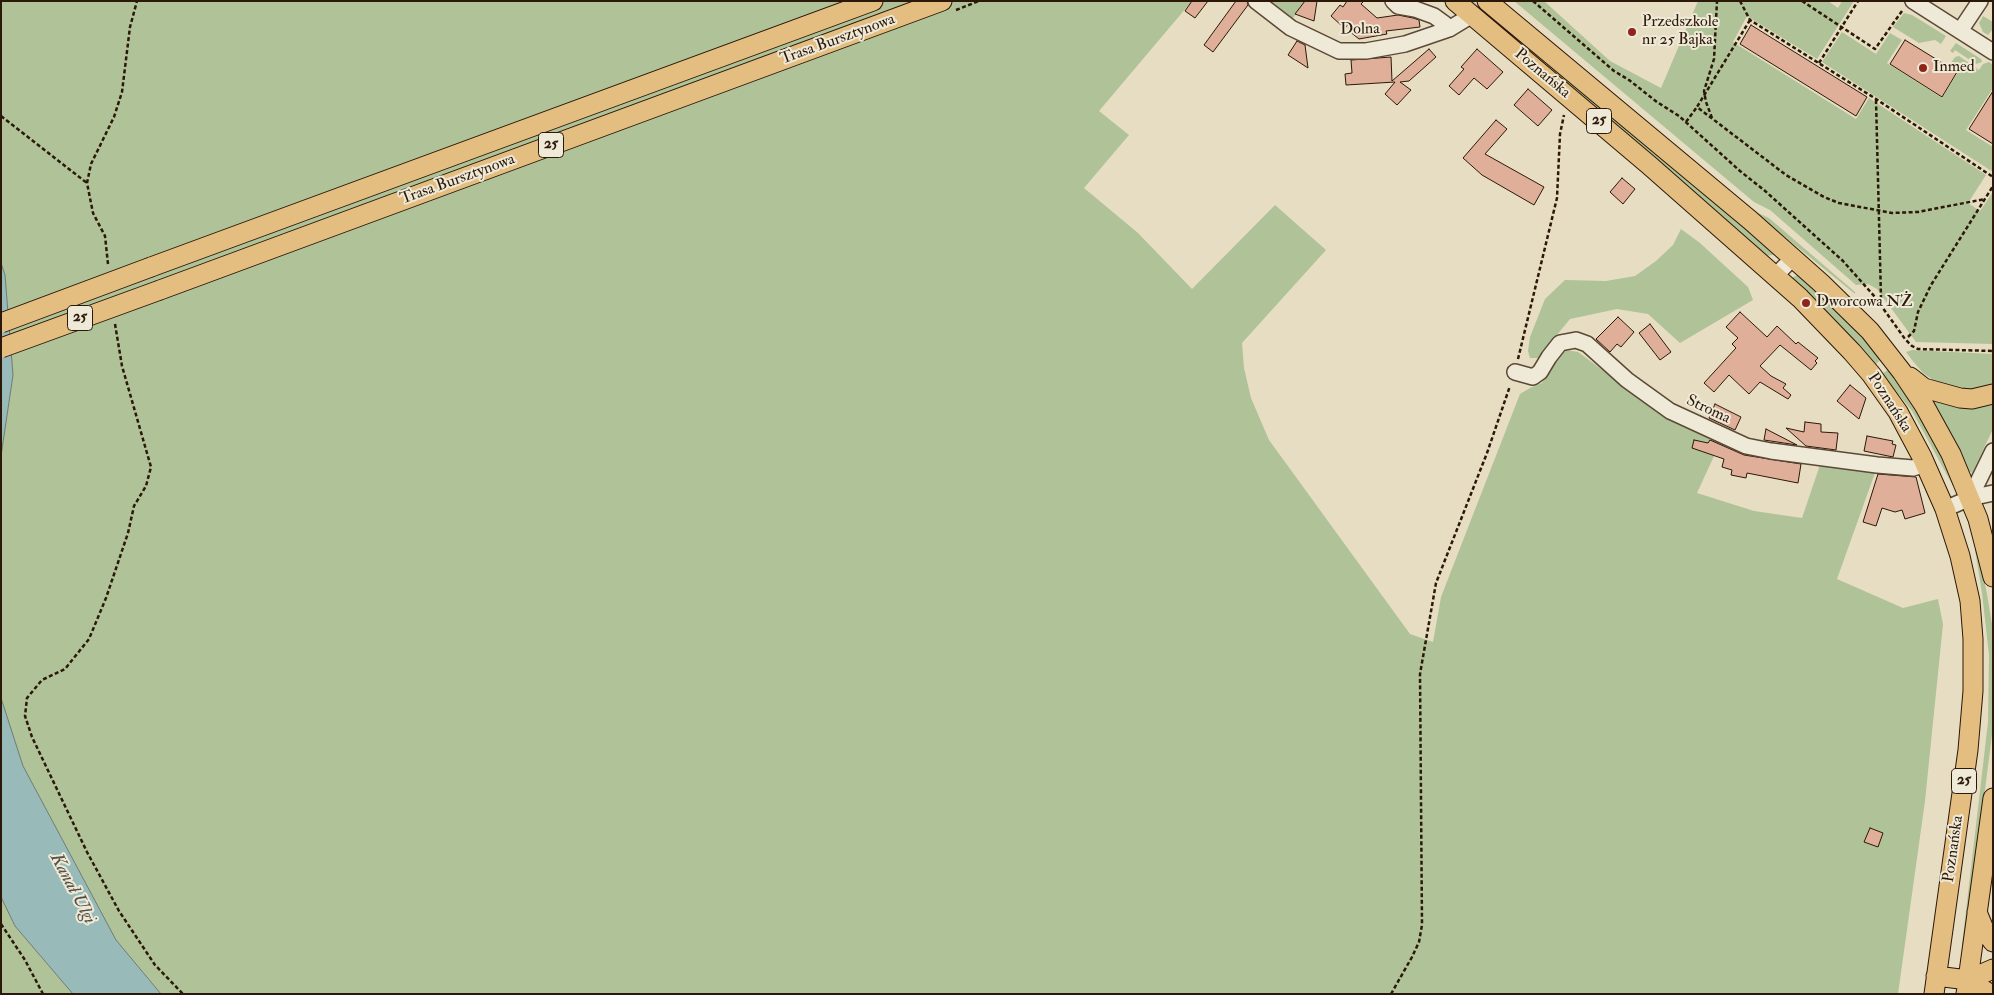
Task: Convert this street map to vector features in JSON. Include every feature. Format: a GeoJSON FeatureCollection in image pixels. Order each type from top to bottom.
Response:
{"type":"FeatureCollection","features":[{"type":"Feature","properties":{"kind":"main road","name":"Trasa Bursztynowa"},"geometry":{"type":"LineString","coordinates":[[1,323],[873,1]]}},
{"type":"Feature","properties":{"kind":"main road","name":"Trasa Bursztynowa"},"geometry":{"type":"LineString","coordinates":[[1,348],[942,1]]}},
{"type":"Feature","properties":{"kind":"main road","name":"Poznańska"},"geometry":{"type":"LineString","coordinates":[[1455,1],[1568,96],[1800,298],[1862,364],[1898,412],[1926,464],[1945,509],[1960,556],[1970,601],[1974,674],[1968,750],[1935,985]]}},
{"type":"Feature","properties":{"kind":"main road","name":"Poznańska"},"geometry":{"type":"LineString","coordinates":[[1487,1],[1793,258],[1856,317],[1902,372],[1938,430],[1970,498],[1986,544],[1993,577]]}},
{"type":"Feature","properties":{"kind":"main road"},"geometry":{"type":"LineString","coordinates":[[1902,372],[1924,388],[1960,398],[1972,399],[1993,394]]}},
{"type":"Feature","properties":{"kind":"main road","name":"Poznańska"},"geometry":{"type":"LineString","coordinates":[[1967,987],[1993,798]]}},
{"type":"Feature","properties":{"kind":"main road"},"geometry":{"type":"LineString","coordinates":[[1977,912],[1984,929],[1993,942]]}},
{"type":"Feature","properties":{"kind":"main road"},"geometry":{"type":"LineString","coordinates":[[1967,987],[1993,969]]}},
{"type":"Feature","properties":{"kind":"main road","name":"25"},"geometry":{"type":"LineString","coordinates":[[1935,985],[1967,987],[1990,994]]}},
{"type":"Feature","properties":{"kind":"street","name":"Dolna"},"geometry":{"type":"LineString","coordinates":[[1256,1],[1291,28],[1339,51],[1366,50],[1405,44],[1449,29],[1472,15]]}},
{"type":"Feature","properties":{"kind":"street"},"geometry":{"type":"LineString","coordinates":[[1392,1],[1398,6],[1416,9],[1434,16],[1449,29]]}},
{"type":"Feature","properties":{"kind":"street"},"geometry":{"type":"LineString","coordinates":[[1960,31],[1980,1]]}},
{"type":"Feature","properties":{"kind":"street"},"geometry":{"type":"LineString","coordinates":[[1910,5],[1960,31],[1993,52]]}},
{"type":"Feature","properties":{"kind":"street"},"geometry":{"type":"LineString","coordinates":[[1775,276],[1793,258]]}},
{"type":"Feature","properties":{"kind":"street","name":"Stroma"},"geometry":{"type":"LineString","coordinates":[[1515,372],[1533,377],[1540,372],[1560,343],[1576,340],[1587,344],[1627,380],[1670,412],[1746,446],[1876,465],[1914,468],[1926,464]]}},
{"type":"Feature","properties":{"kind":"street"},"geometry":{"type":"LineString","coordinates":[[1970,498],[1993,451]]}},
{"type":"Feature","properties":{"kind":"street"},"geometry":{"type":"LineString","coordinates":[[1945,509],[1970,498],[1993,493]]}},
{"type":"Feature","properties":{"kind":"path"},"geometry":{"type":"LineString","coordinates":[[109,266],[105,236],[93,213],[87,183],[91,164],[114,117],[122,92],[130,27],[137,1]]}},
{"type":"Feature","properties":{"kind":"path"},"geometry":{"type":"LineString","coordinates":[[1533,1],[1614,70],[1686,122],[1843,261],[1875,297],[1912,346],[1918,349],[1993,351]]}},
{"type":"Feature","properties":{"kind":"path"},"geometry":{"type":"LineString","coordinates":[[1713,119],[1704,94],[1714,58],[1717,1]]}},
{"type":"Feature","properties":{"kind":"path"},"geometry":{"type":"LineString","coordinates":[[1740,1],[1750,20],[1876,99],[1993,177]]}},
{"type":"Feature","properties":{"kind":"path"},"geometry":{"type":"LineString","coordinates":[[1802,1],[1875,49],[1901,11],[1910,5]]}},
{"type":"Feature","properties":{"kind":"path"},"geometry":{"type":"LineString","coordinates":[[1819,63],[1858,1]]}},
{"type":"Feature","properties":{"kind":"path"},"geometry":{"type":"LineString","coordinates":[[1686,122],[1750,20]]}},
{"type":"Feature","properties":{"kind":"path"},"geometry":{"type":"LineString","coordinates":[[1391,994],[1419,942],[1422,925],[1420,674],[1436,583],[1487,453],[1515,372],[1557,198],[1560,134],[1568,96]]}},
{"type":"Feature","properties":{"kind":"path"},"geometry":{"type":"LineString","coordinates":[[1876,99],[1881,298]]}},
{"type":"Feature","properties":{"kind":"path"},"geometry":{"type":"LineString","coordinates":[[1697,107],[1786,174],[1824,197],[1892,213],[1918,212],[1985,199]]}},
{"type":"Feature","properties":{"kind":"path"},"geometry":{"type":"LineString","coordinates":[[1,116],[87,183]]}},
{"type":"Feature","properties":{"kind":"path"},"geometry":{"type":"LineString","coordinates":[[1908,337],[1914,331],[1918,312],[1931,285],[1993,186]]}},
{"type":"Feature","properties":{"kind":"path"},"geometry":{"type":"LineString","coordinates":[[115,322],[122,366],[151,467],[146,486],[134,506],[128,533],[106,598],[88,640],[65,669],[42,680],[27,698],[25,716],[32,738],[119,911],[155,965],[183,994]]}},
{"type":"Feature","properties":{"kind":"path"},"geometry":{"type":"LineString","coordinates":[[1,924],[26,960],[42,993],[37,994]]}},
{"type":"Feature","properties":{"kind":"green space"},"geometry":{"type":"Polygon","coordinates":[[[1,1],[1192,1],[1099,111],[1129,135],[1084,188],[1138,233],[1192,289],[1275,205],[1326,250],[1242,343],[1244,368],[1251,398],[1269,440],[1410,634],[1433,642],[1441,597],[1520,394],[1542,383],[1559,356],[1566,350],[1578,352],[1646,402],[1720,443],[1697,493],[1754,511],[1802,518],[1821,462],[1876,470],[1837,579],[1903,608],[1938,599],[1943,624],[1925,801],[1898,994],[161,994],[116,940],[23,766],[1,698],[1,456],[13,375],[5,275],[1,263],[1,1]]]}},
{"type":"Feature","properties":{"kind":"green space"},"geometry":{"type":"Polygon","coordinates":[[[1264,1],[1305,1],[1291,21],[1264,1]]]}},
{"type":"Feature","properties":{"kind":"green space"},"geometry":{"type":"Polygon","coordinates":[[[1468,1],[1473,1],[1773,250],[1773,255],[1765,256],[1628,135],[1468,1]]]}},
{"type":"Feature","properties":{"kind":"green space"},"geometry":{"type":"Polygon","coordinates":[[[1514,1],[1544,1],[1610,61],[1661,88],[1698,1],[1828,1],[1838,8],[1842,1],[1854,1],[1817,59],[1747,16],[1733,42],[1856,119],[1869,98],[1986,175],[1968,203],[1980,211],[1993,192],[1993,344],[1916,342],[1877,289],[1868,284],[1856,285],[1770,210],[1754,202],[1514,1]]]}},
{"type":"Feature","properties":{"kind":"green space"},"geometry":{"type":"Polygon","coordinates":[[[1904,13],[1912,15],[1946,36],[1941,44],[1935,40],[1919,43],[1893,27],[1904,13]]]}},
{"type":"Feature","properties":{"kind":"green space"},"geometry":{"type":"Polygon","coordinates":[[[1983,16],[1993,22],[1993,29],[1988,35],[1983,32],[1979,23],[1983,16]]]}},
{"type":"Feature","properties":{"kind":"green space"},"geometry":{"type":"Polygon","coordinates":[[[1842,32],[1876,54],[1890,33],[1902,40],[1887,63],[1942,98],[1958,72],[1949,66],[1955,57],[1959,56],[1979,70],[1983,64],[1989,62],[1993,65],[1993,88],[1966,130],[1993,147],[1993,172],[1822,62],[1842,32]]]}},
{"type":"Feature","properties":{"kind":"green space"},"geometry":{"type":"Polygon","coordinates":[[[1956,43],[1981,59],[1982,62],[1976,64],[1955,50],[1953,53],[1950,51],[1956,43]]]}},
{"type":"Feature","properties":{"kind":"green space"},"geometry":{"type":"Polygon","coordinates":[[[1752,210],[1769,218],[1855,294],[1752,210]]]}},
{"type":"Feature","properties":{"kind":"green space"},"geometry":{"type":"Polygon","coordinates":[[[1681,229],[1700,243],[1748,287],[1753,300],[1680,343],[1648,314],[1617,309],[1570,319],[1538,358],[1530,358],[1528,351],[1530,337],[1545,299],[1565,280],[1606,281],[1635,276],[1656,261],[1673,245],[1681,229]]]}},
{"type":"Feature","properties":{"kind":"green space"},"geometry":{"type":"Polygon","coordinates":[[[1800,274],[1835,306],[1882,358],[1875,365],[1832,317],[1791,278],[1800,274]]]}},
{"type":"Feature","properties":{"kind":"green space"},"geometry":{"type":"Polygon","coordinates":[[[1912,350],[1993,354],[1993,386],[1963,390],[1939,384],[1923,373],[1906,352],[1912,350]]]}},
{"type":"Feature","properties":{"kind":"green space"},"geometry":{"type":"Polygon","coordinates":[[[1890,368],[1931,435],[1955,484],[1953,486],[1912,411],[1882,374],[1890,368]]]}},
{"type":"Feature","properties":{"kind":"green space"},"geometry":{"type":"Polygon","coordinates":[[[1931,398],[1974,407],[1993,403],[1993,429],[1972,473],[1969,471],[1931,398]]]}},
{"type":"Feature","properties":{"kind":"green space"},"geometry":{"type":"Polygon","coordinates":[[[1975,534],[1992,624],[1993,727],[1965,946],[1962,945],[1988,722],[1989,655],[1975,550],[1975,534]]]}},
{"type":"Feature","properties":{"kind":"green space"},"geometry":{"type":"Polygon","coordinates":[[[1,897],[15,926],[73,994],[1,994],[1,897]]]}},
{"type":"Feature","properties":{"kind":"water"},"geometry":{"type":"Polygon","coordinates":[[[1,263],[5,275],[13,375],[1,456],[1,263]]]}},
{"type":"Feature","properties":{"kind":"water","name":"Kanał Ulgi"},"geometry":{"type":"Polygon","coordinates":[[[1,698],[23,766],[116,940],[161,994],[73,994],[15,926],[1,897],[1,698]]]}},
{"type":"Feature","properties":{"kind":"building"},"geometry":{"type":"Polygon","coordinates":[[[1192,1],[1208,1],[1195,18],[1185,11],[1192,1]]]}},
{"type":"Feature","properties":{"kind":"building"},"geometry":{"type":"Polygon","coordinates":[[[1236,1],[1247,1],[1248,5],[1213,52],[1204,45],[1236,1]]]}},
{"type":"Feature","properties":{"kind":"building"},"geometry":{"type":"Polygon","coordinates":[[[1305,1],[1317,1],[1314,21],[1295,14],[1305,1]]]}},
{"type":"Feature","properties":{"kind":"building"},"geometry":{"type":"Polygon","coordinates":[[[1347,1],[1364,1],[1361,4],[1377,18],[1398,15],[1419,20],[1420,27],[1386,31],[1387,34],[1359,39],[1349,31],[1349,23],[1343,31],[1342,26],[1331,16],[1340,5],[1343,7],[1347,1]]]}},
{"type":"Feature","properties":{"kind":"building"},"geometry":{"type":"Polygon","coordinates":[[[1751,25],[1867,97],[1856,116],[1740,44],[1751,25]]]}},
{"type":"Feature","properties":{"kind":"building","name":"Inmed"},"geometry":{"type":"Polygon","coordinates":[[[1905,40],[1957,72],[1942,97],[1890,64],[1905,40]]]}},
{"type":"Feature","properties":{"kind":"building"},"geometry":{"type":"Polygon","coordinates":[[[1297,41],[1305,45],[1308,68],[1288,55],[1297,41]]]}},
{"type":"Feature","properties":{"kind":"building"},"geometry":{"type":"Polygon","coordinates":[[[1429,49],[1436,57],[1409,81],[1400,82],[1411,90],[1397,105],[1385,94],[1395,82],[1346,85],[1345,74],[1352,73],[1351,60],[1391,57],[1392,81],[1429,49]]]}},
{"type":"Feature","properties":{"kind":"building"},"geometry":{"type":"Polygon","coordinates":[[[1477,49],[1503,72],[1487,89],[1474,78],[1459,95],[1449,86],[1464,69],[1461,67],[1477,49]]]}},
{"type":"Feature","properties":{"kind":"building"},"geometry":{"type":"Polygon","coordinates":[[[1528,89],[1552,110],[1538,126],[1514,105],[1528,89]]]}},
{"type":"Feature","properties":{"kind":"building"},"geometry":{"type":"Polygon","coordinates":[[[1993,91],[1993,144],[1969,129],[1993,91]]]}},
{"type":"Feature","properties":{"kind":"building"},"geometry":{"type":"Polygon","coordinates":[[[1496,120],[1507,129],[1485,154],[1544,187],[1534,205],[1482,175],[1463,158],[1496,120]]]}},
{"type":"Feature","properties":{"kind":"building"},"geometry":{"type":"Polygon","coordinates":[[[1622,178],[1635,189],[1623,204],[1610,192],[1622,178]]]}},
{"type":"Feature","properties":{"kind":"building"},"geometry":{"type":"Polygon","coordinates":[[[1740,312],[1767,337],[1777,326],[1796,344],[1798,342],[1818,358],[1815,361],[1817,363],[1811,370],[1780,345],[1760,366],[1771,376],[1786,384],[1783,388],[1791,395],[1788,399],[1760,382],[1749,394],[1729,375],[1714,392],[1704,383],[1736,348],[1732,344],[1738,338],[1726,327],[1740,312]]]}},
{"type":"Feature","properties":{"kind":"building"},"geometry":{"type":"Polygon","coordinates":[[[1618,317],[1634,332],[1621,347],[1617,344],[1610,352],[1596,339],[1618,317]]]}},
{"type":"Feature","properties":{"kind":"building"},"geometry":{"type":"Polygon","coordinates":[[[1650,324],[1671,352],[1660,360],[1639,333],[1650,324]]]}},
{"type":"Feature","properties":{"kind":"building"},"geometry":{"type":"Polygon","coordinates":[[[1850,385],[1866,398],[1859,419],[1837,401],[1850,385]]]}},
{"type":"Feature","properties":{"kind":"building"},"geometry":{"type":"Polygon","coordinates":[[[1715,404],[1741,417],[1735,430],[1709,418],[1715,404]]]}},
{"type":"Feature","properties":{"kind":"building"},"geometry":{"type":"Polygon","coordinates":[[[1805,422],[1821,424],[1821,432],[1838,433],[1836,450],[1806,446],[1786,428],[1804,432],[1805,422]]]}},
{"type":"Feature","properties":{"kind":"building"},"geometry":{"type":"Polygon","coordinates":[[[1766,429],[1797,445],[1764,440],[1766,429]]]}},
{"type":"Feature","properties":{"kind":"building"},"geometry":{"type":"Polygon","coordinates":[[[1867,436],[1893,441],[1892,444],[1896,445],[1893,457],[1864,451],[1867,436]]]}},
{"type":"Feature","properties":{"kind":"building"},"geometry":{"type":"Polygon","coordinates":[[[1694,440],[1708,443],[1710,440],[1744,455],[1801,464],[1798,483],[1747,473],[1746,478],[1731,475],[1732,470],[1722,467],[1724,459],[1692,448],[1694,440]]]}},
{"type":"Feature","properties":{"kind":"building"},"geometry":{"type":"Polygon","coordinates":[[[1878,474],[1916,477],[1925,513],[1905,519],[1902,510],[1895,512],[1882,508],[1876,526],[1863,522],[1878,474]]]}},
{"type":"Feature","properties":{"kind":"building"},"geometry":{"type":"Polygon","coordinates":[[[1870,828],[1883,833],[1878,847],[1864,842],[1870,828]]]}},
{"type":"Feature","properties":{"kind":"place","name":"Przedszkole nr 25 Bajka"},"geometry":{"type":"Point","coordinates":[1632,32]}},
{"type":"Feature","properties":{"kind":"place","name":"Inmed"},"geometry":{"type":"Point","coordinates":[1923,68]}},
{"type":"Feature","properties":{"kind":"place","name":"Dworcowa NŻ"},"geometry":{"type":"Point","coordinates":[1806,303]}}]}
